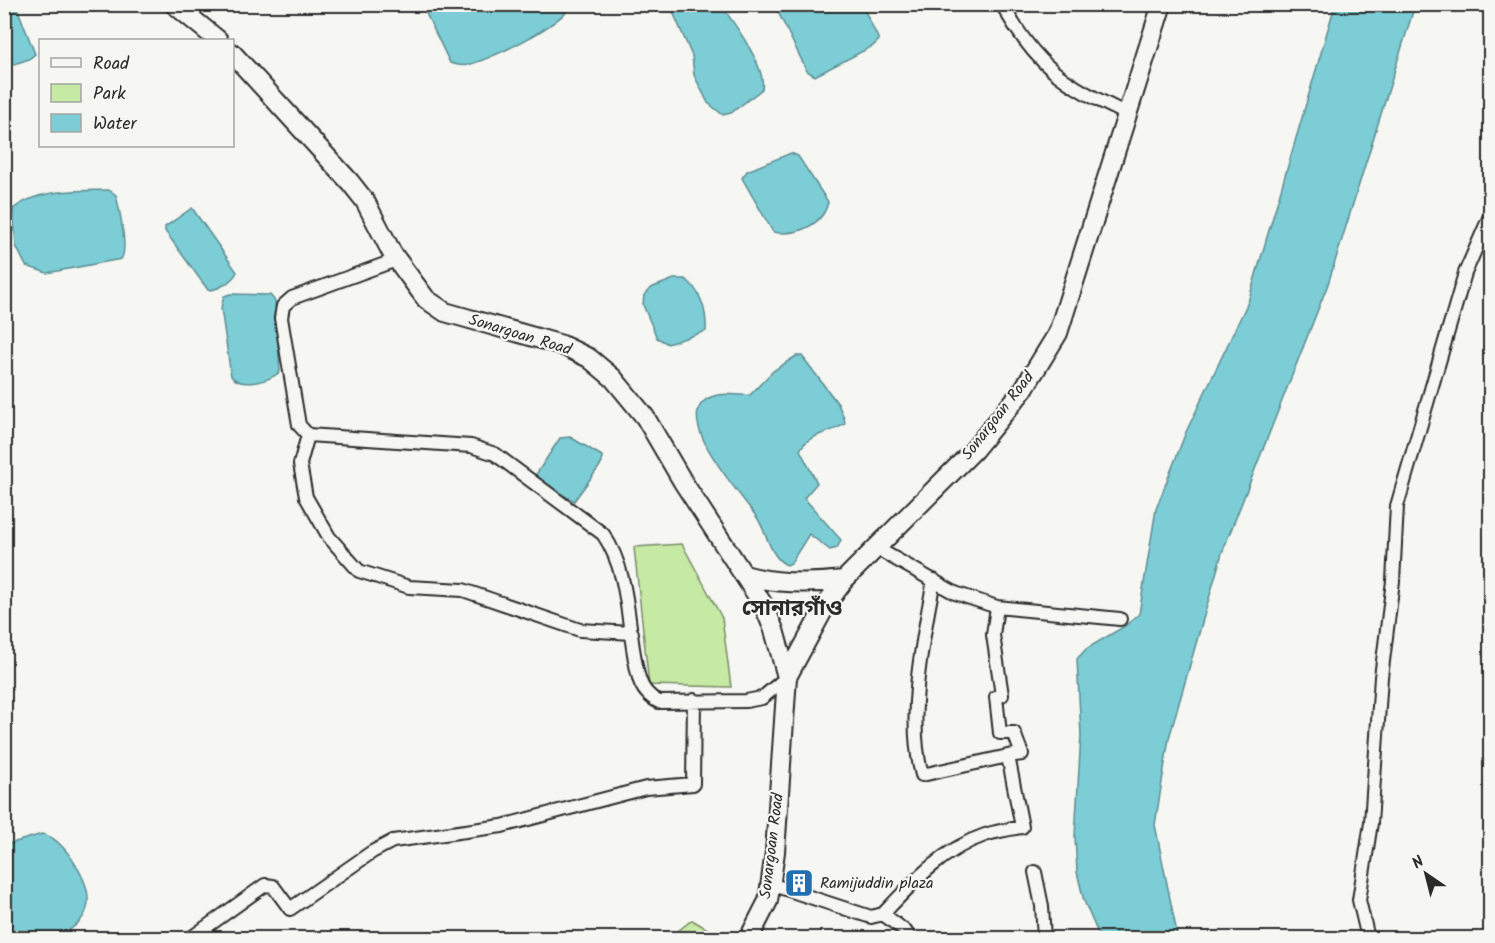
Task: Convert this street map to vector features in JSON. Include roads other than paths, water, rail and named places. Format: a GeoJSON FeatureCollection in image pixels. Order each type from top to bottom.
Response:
{"type":"FeatureCollection","features":[{"type":"Feature","properties":{"kind":"main road"},"geometry":{"type":"LineString","coordinates":[[174,4],[217,39]]}},
{"type":"Feature","properties":{"kind":"main road","name":"Sonargoan Road"},"geometry":{"type":"LineString","coordinates":[[787,678],[826,604],[844,580],[878,549],[973,450],[1023,390],[1058,333],[1162,4]]}},
{"type":"Feature","properties":{"kind":"main road","name":"Sonargoan Road"},"geometry":{"type":"LineString","coordinates":[[234,54],[365,201],[396,260],[418,291],[445,312],[562,345],[589,358],[613,378],[645,417],[683,482],[764,606],[774,630],[787,678],[768,901],[749,939]]}},
{"type":"Feature","properties":{"kind":"main road"},"geometry":{"type":"LineString","coordinates":[[744,575],[760,580],[818,583],[844,580]]}},
{"type":"Feature","properties":{"kind":"street"},"geometry":{"type":"LineString","coordinates":[[1002,4],[1026,44],[1043,65],[1073,88],[1127,114]]}},
{"type":"Feature","properties":{"kind":"street"},"geometry":{"type":"LineString","coordinates":[[1368,939],[1359,900],[1371,823],[1381,677],[1393,580],[1397,506],[1466,273],[1491,216]]}},
{"type":"Feature","properties":{"kind":"street"},"geometry":{"type":"LineString","coordinates":[[396,260],[292,298],[283,306],[281,318],[295,405],[299,425],[308,435],[471,446],[495,454],[603,534],[617,564],[639,679],[650,697],[659,702],[746,701],[762,698],[787,678]]}},
{"type":"Feature","properties":{"kind":"street"},"geometry":{"type":"LineString","coordinates":[[308,435],[300,464],[306,496],[329,537],[359,571],[409,587],[464,590],[580,630],[632,633]]}},
{"type":"Feature","properties":{"kind":"street"},"geometry":{"type":"LineString","coordinates":[[878,549],[956,593],[997,607],[1120,620]]}},
{"type":"Feature","properties":{"kind":"street"},"geometry":{"type":"LineString","coordinates":[[934,580],[922,642],[915,723],[915,751],[922,775],[1022,754],[1014,733],[1000,733],[996,697],[1002,695],[993,635],[997,607]]}},
{"type":"Feature","properties":{"kind":"street"},"geometry":{"type":"LineString","coordinates":[[191,939],[265,885],[273,885],[290,909],[372,852],[393,841],[502,826],[646,788],[693,784],[694,700]]}},
{"type":"Feature","properties":{"kind":"street"},"geometry":{"type":"LineString","coordinates":[[770,884],[872,917],[883,914],[919,875],[950,853],[986,834],[1022,827],[1008,756]]}},
{"type":"Feature","properties":{"kind":"street"},"geometry":{"type":"LineString","coordinates":[[1035,872],[1042,906],[1044,939]]}},
{"type":"Feature","properties":{"kind":"street"},"geometry":{"type":"LineString","coordinates":[[883,914],[905,931],[910,939]]}},
{"type":"Feature","properties":{"kind":"water"},"geometry":{"type":"Polygon","coordinates":[[[4,5],[16,5],[35,54],[29,59],[5,67],[4,5]]]}},
{"type":"Feature","properties":{"kind":"water"},"geometry":{"type":"Polygon","coordinates":[[[422,5],[572,5],[553,23],[524,41],[463,66],[450,63],[422,5]]]}},
{"type":"Feature","properties":{"kind":"water"},"geometry":{"type":"Polygon","coordinates":[[[670,5],[721,5],[741,33],[754,57],[762,80],[762,89],[731,113],[723,115],[708,103],[694,75],[692,56],[670,5]]]}},
{"type":"Feature","properties":{"kind":"water"},"geometry":{"type":"Polygon","coordinates":[[[781,5],[862,5],[879,40],[873,46],[815,76],[807,71],[778,12],[781,5]]]}},
{"type":"Feature","properties":{"kind":"water"},"geometry":{"type":"Polygon","coordinates":[[[1335,5],[1415,5],[1328,284],[1222,553],[1169,738],[1155,825],[1178,938],[1100,938],[1084,901],[1077,872],[1075,836],[1081,735],[1077,659],[1086,649],[1125,626],[1139,614],[1156,509],[1186,432],[1248,302],[1335,5]]]}},
{"type":"Feature","properties":{"kind":"water"},"geometry":{"type":"Polygon","coordinates":[[[791,153],[798,156],[828,202],[820,217],[807,228],[799,231],[773,232],[742,178],[747,171],[791,153]]]}},
{"type":"Feature","properties":{"kind":"water"},"geometry":{"type":"Polygon","coordinates":[[[109,190],[116,195],[121,219],[124,247],[121,259],[47,273],[26,266],[16,246],[13,209],[23,202],[47,194],[109,190]]]}},
{"type":"Feature","properties":{"kind":"water"},"geometry":{"type":"Polygon","coordinates":[[[192,208],[237,272],[228,282],[216,289],[208,290],[165,231],[165,227],[192,208]]]}},
{"type":"Feature","properties":{"kind":"water"},"geometry":{"type":"Polygon","coordinates":[[[674,279],[685,279],[699,295],[704,309],[706,331],[668,344],[657,338],[643,305],[644,295],[651,288],[674,279]]]}},
{"type":"Feature","properties":{"kind":"water"},"geometry":{"type":"Polygon","coordinates":[[[230,294],[270,295],[275,301],[280,372],[263,381],[248,383],[231,376],[221,308],[224,296],[230,294]]]}},
{"type":"Feature","properties":{"kind":"water"},"geometry":{"type":"Polygon","coordinates":[[[796,356],[802,356],[838,404],[844,418],[845,424],[814,437],[800,450],[817,483],[804,498],[841,540],[837,548],[830,550],[809,534],[791,563],[787,565],[776,557],[760,522],[711,453],[701,435],[697,418],[701,405],[714,396],[750,395],[773,371],[796,356]]]}},
{"type":"Feature","properties":{"kind":"water"},"geometry":{"type":"Polygon","coordinates":[[[570,437],[602,456],[602,463],[574,501],[537,481],[535,476],[560,438],[570,437]]]}},
{"type":"Feature","properties":{"kind":"water"},"geometry":{"type":"Polygon","coordinates":[[[42,834],[58,842],[79,870],[87,890],[86,912],[78,923],[58,937],[37,940],[5,938],[5,845],[42,834]]]}},
{"type":"Feature","properties":{"kind":"place","name":"Ramijuddin plaza"},"geometry":{"type":"Point","coordinates":[799,883]}},
{"type":"Feature","properties":{"kind":"district","name":"সোনারগাঁও"},"geometry":{"type":"Point","coordinates":[792,609]}}]}
